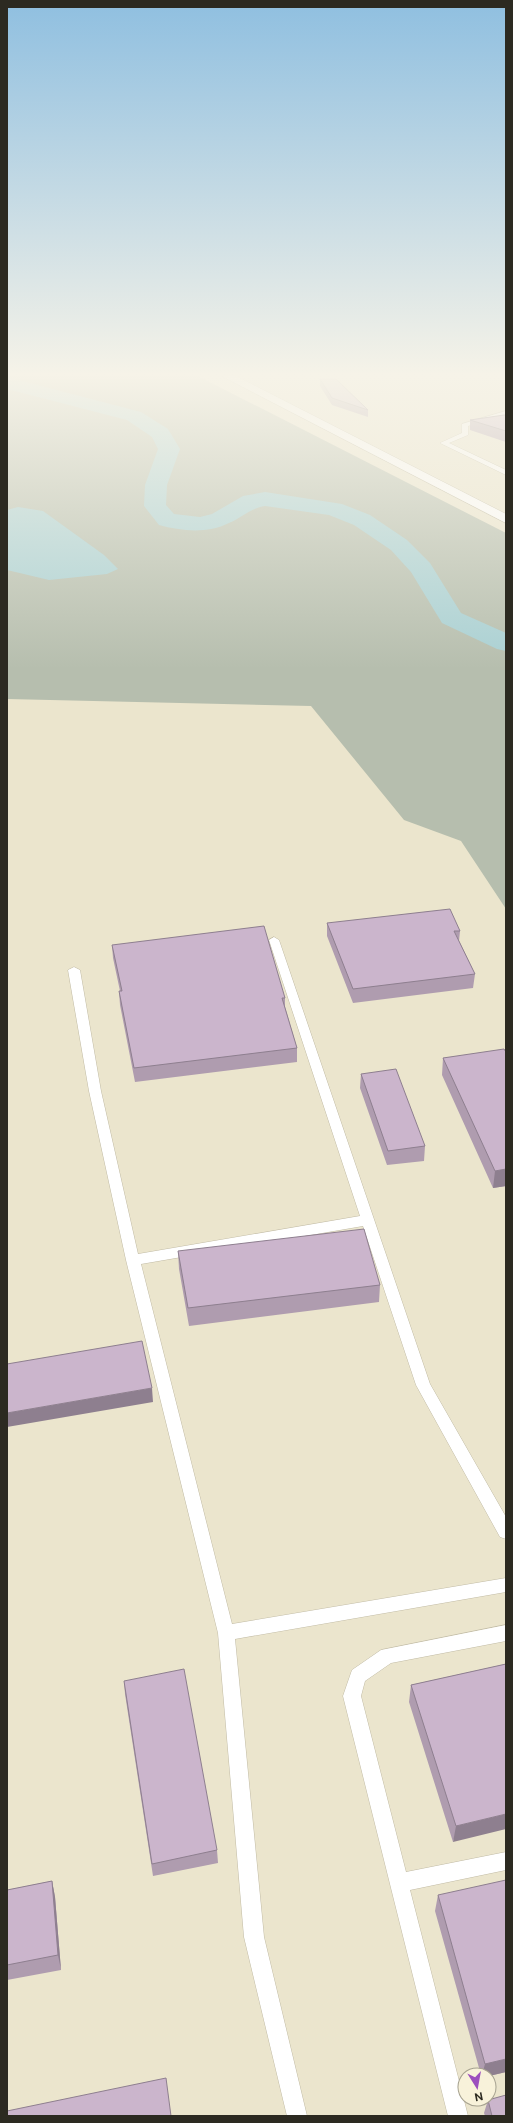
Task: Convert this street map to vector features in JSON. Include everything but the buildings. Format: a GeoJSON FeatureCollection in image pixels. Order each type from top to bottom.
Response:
{"type":"FeatureCollection","features":[{"type":"Feature","properties":{"kind":"street"},"geometry":{"type":"LineString","coordinates":[[413,471],[506,519]]}},
{"type":"Feature","properties":{"kind":"lane"},"geometry":{"type":"LineString","coordinates":[[274,940],[423,1385],[506,1532]]}},
{"type":"Feature","properties":{"kind":"lane"},"geometry":{"type":"LineString","coordinates":[[74,970],[95,1091],[133,1260],[226,1633],[254,1937],[297,2116]]}},
{"type":"Feature","properties":{"kind":"lane"},"geometry":{"type":"LineString","coordinates":[[133,1260],[367,1220]]}},
{"type":"Feature","properties":{"kind":"lane"},"geometry":{"type":"LineString","coordinates":[[226,1633],[506,1585]]}},
{"type":"Feature","properties":{"kind":"lane"},"geometry":{"type":"LineString","coordinates":[[458,2116],[352,1696],[358,1676],[387,1656],[506,1633]]}},
{"type":"Feature","properties":{"kind":"lane"},"geometry":{"type":"LineString","coordinates":[[399,1883],[506,1861]]}},
{"type":"Feature","properties":{"kind":"green space"},"geometry":{"type":"Polygon","coordinates":[[[7,471],[384,471],[506,533],[506,909],[461,841],[404,820],[311,706],[7,699],[7,471]]]}},
{"type":"Feature","properties":{"kind":"water"},"geometry":{"type":"Polygon","coordinates":[[[18,507],[43,511],[104,555],[118,569],[107,574],[49,580],[7,570],[7,510],[18,507]]]}},
{"type":"Feature","properties":{"kind":"waterway"},"geometry":{"type":"LineString","coordinates":[[161,471],[156,485],[155,506],[167,520],[200,524],[220,519],[251,501],[265,499],[334,509],[362,520],[399,545],[421,568],[451,618],[506,643]]}}]}
